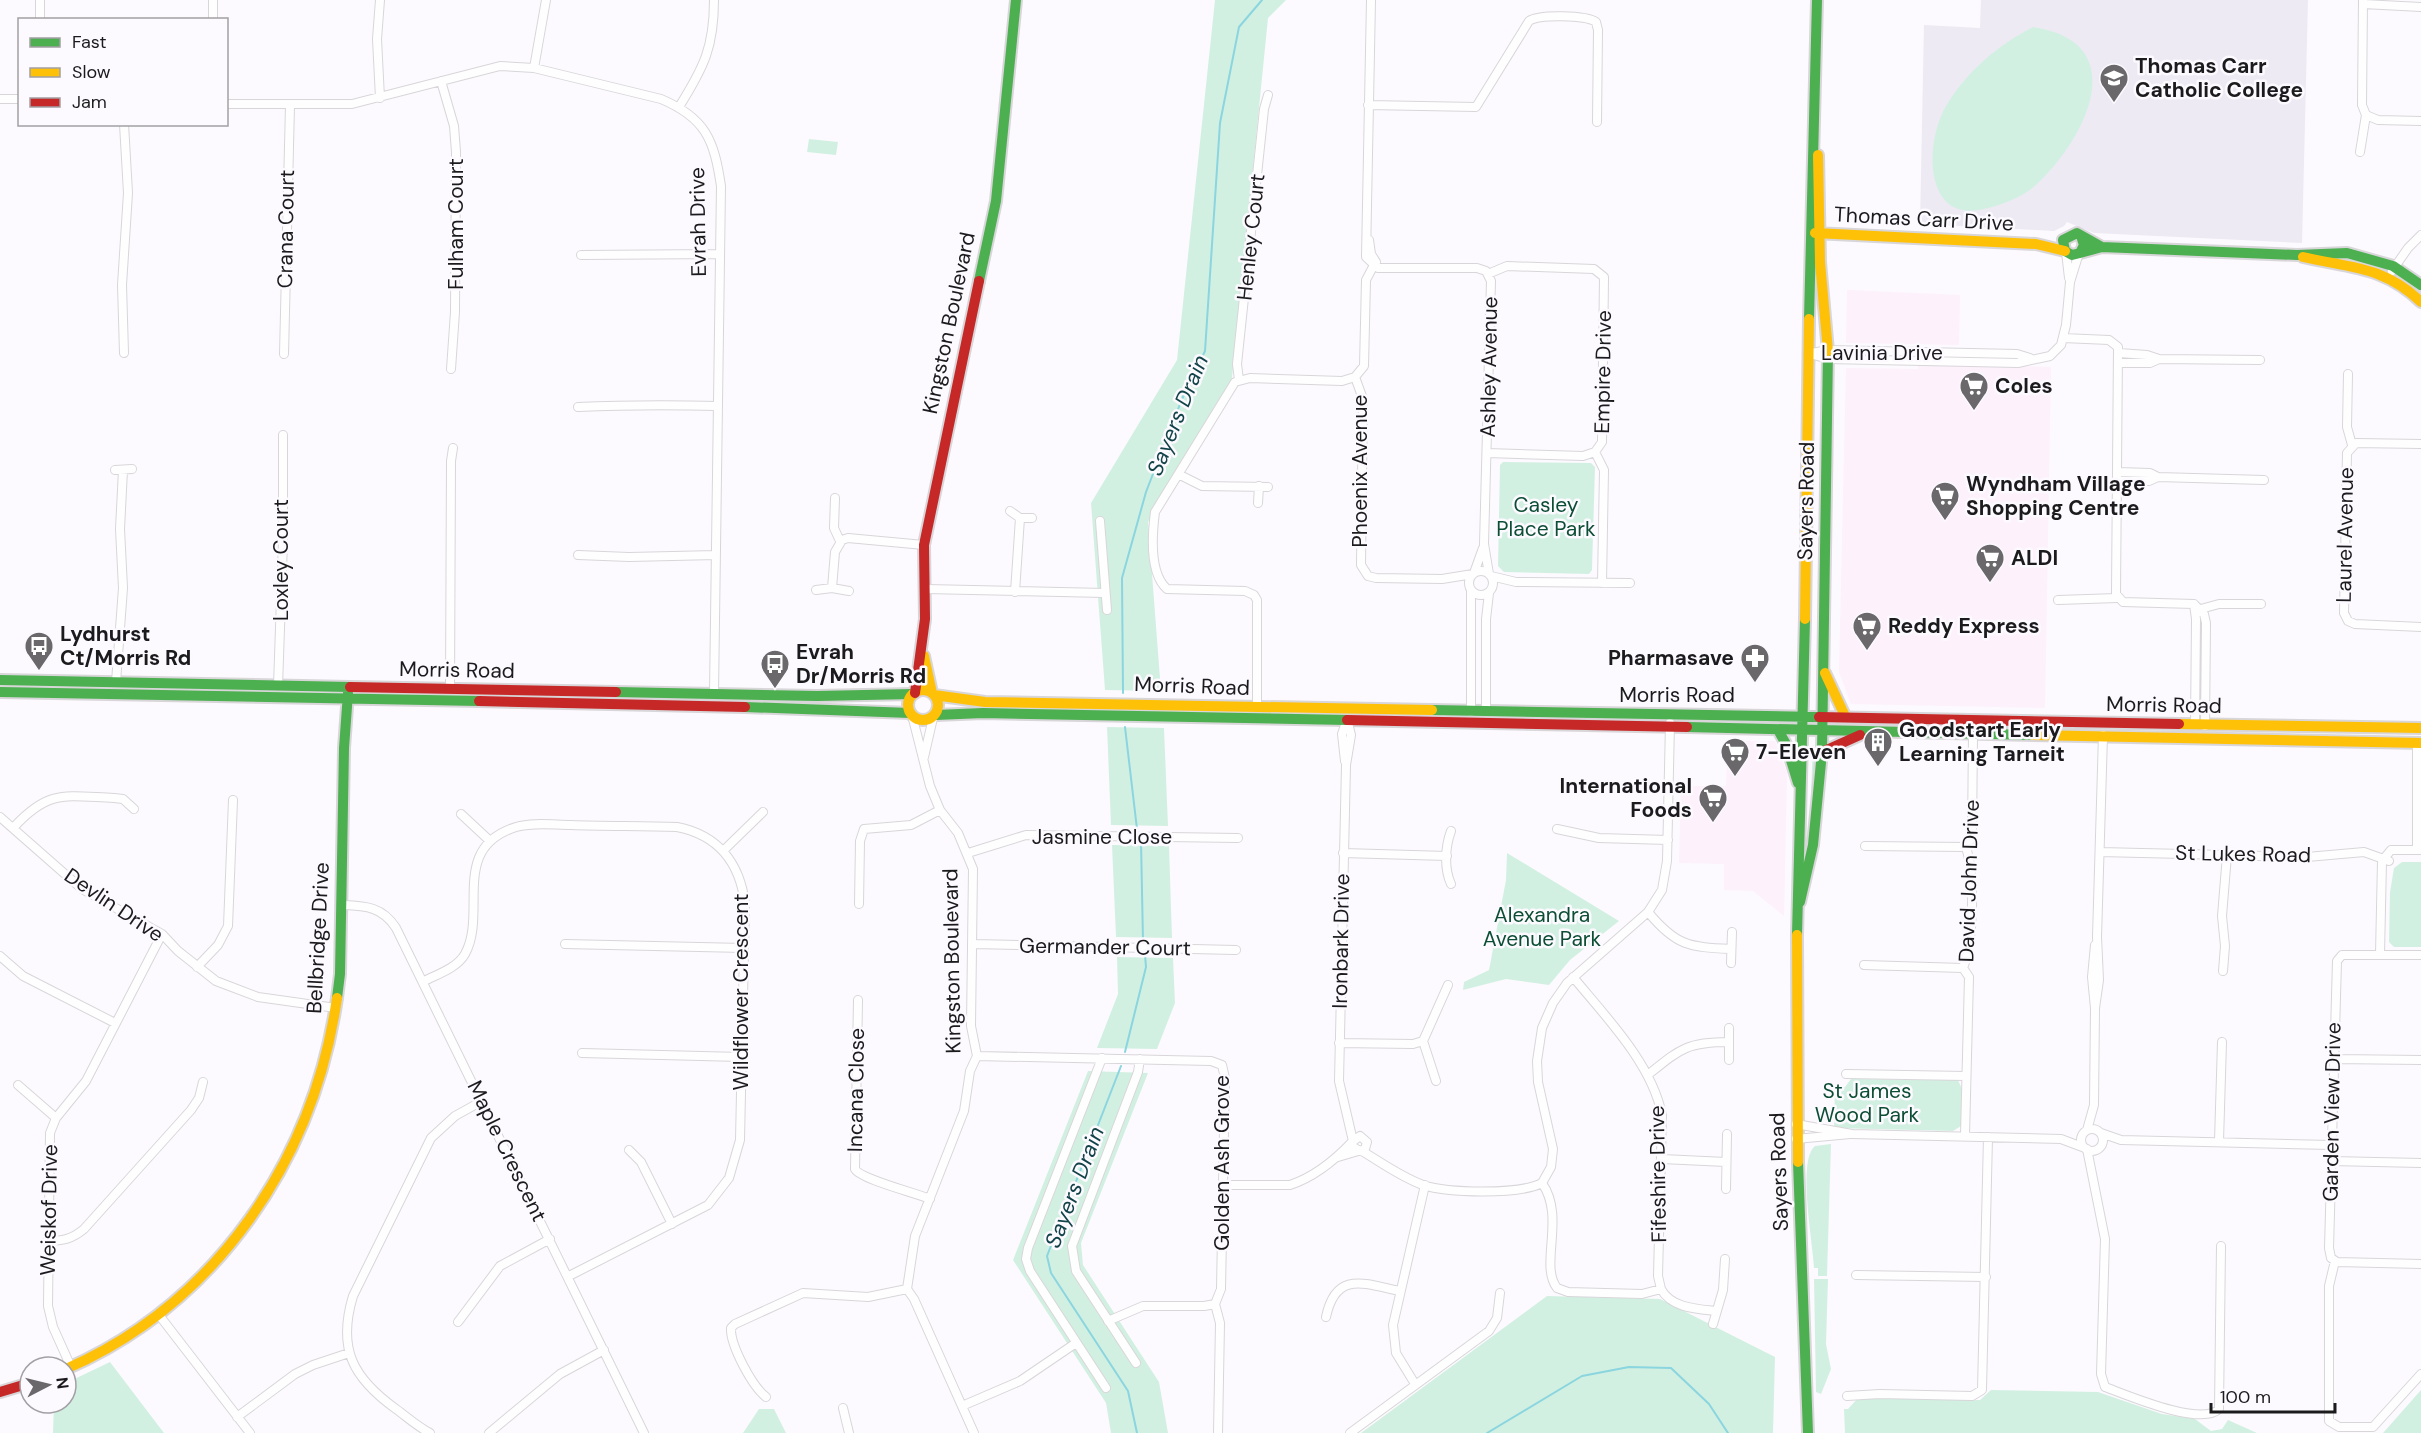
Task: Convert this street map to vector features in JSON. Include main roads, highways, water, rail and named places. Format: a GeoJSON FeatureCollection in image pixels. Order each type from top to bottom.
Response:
{"type":"FeatureCollection","features":[{"type":"Feature","properties":{"kind":"waterway","name":"Sayers Drain"},"geometry":{"type":"LineString","coordinates":[[1123,693],[1122,578],[1146,492],[1182,399],[1205,351],[1220,123],[1239,27],[1262,0]]}},
{"type":"Feature","properties":{"kind":"waterway","name":"Sayers Drain"},"geometry":{"type":"LineString","coordinates":[[1125,727],[1137,829]]}},
{"type":"Feature","properties":{"kind":"waterway","name":"Sayers Drain"},"geometry":{"type":"LineString","coordinates":[[1141,841],[1143,941]]}},
{"type":"Feature","properties":{"kind":"waterway","name":"Sayers Drain"},"geometry":{"type":"LineString","coordinates":[[1125,1052],[1146,967],[1145,955]]}},
{"type":"Feature","properties":{"kind":"waterway","name":"Sayers Drain"},"geometry":{"type":"LineString","coordinates":[[1121,1066],[1047,1256],[1051,1273],[1128,1391],[1137,1433]]}},
{"type":"Feature","properties":{"kind":"waterway"},"geometry":{"type":"LineString","coordinates":[[1487,1433],[1582,1376],[1629,1367],[1671,1368],[1709,1404],[1728,1433]]}},
{"type":"Feature","properties":{"kind":"place","name":"Thomas Carr Catholic College"},"geometry":{"type":"Point","coordinates":[2114,104]}},
{"type":"Feature","properties":{"kind":"place","name":"Coles"},"geometry":{"type":"Point","coordinates":[1974,412]}},
{"type":"Feature","properties":{"kind":"place","name":"Wyndham Village Shopping Centre"},"geometry":{"type":"Point","coordinates":[1945,522]}},
{"type":"Feature","properties":{"kind":"place","name":"ALDI"},"geometry":{"type":"Point","coordinates":[1990,584]}},
{"type":"Feature","properties":{"kind":"place","name":"Reddy Express"},"geometry":{"type":"Point","coordinates":[1867,652]}},
{"type":"Feature","properties":{"kind":"place","name":"Lydhurst Ct/Morris Rd"},"geometry":{"type":"Point","coordinates":[39,672]}},
{"type":"Feature","properties":{"kind":"place","name":"Pharmasave"},"geometry":{"type":"Point","coordinates":[1755,684]}},
{"type":"Feature","properties":{"kind":"place","name":"Evrah Dr/Morris Rd"},"geometry":{"type":"Point","coordinates":[775,690]}},
{"type":"Feature","properties":{"kind":"place","name":"Goodstart Early Learning Tarneit"},"geometry":{"type":"Point","coordinates":[1878,768]}},
{"type":"Feature","properties":{"kind":"place","name":"7-Eleven"},"geometry":{"type":"Point","coordinates":[1735,778]}},
{"type":"Feature","properties":{"kind":"place","name":"International Foods"},"geometry":{"type":"Point","coordinates":[1713,824]}},
{"type":"Feature","properties":{"kind":"park label","name":"Casley Place Park"},"geometry":{"type":"Point","coordinates":[1546,517]}},
{"type":"Feature","properties":{"kind":"park label","name":"Alexandra Avenue Park"},"geometry":{"type":"Point","coordinates":[1542,927]}},
{"type":"Feature","properties":{"kind":"park label","name":"St James Wood Park"},"geometry":{"type":"Point","coordinates":[1867,1103]}}]}
